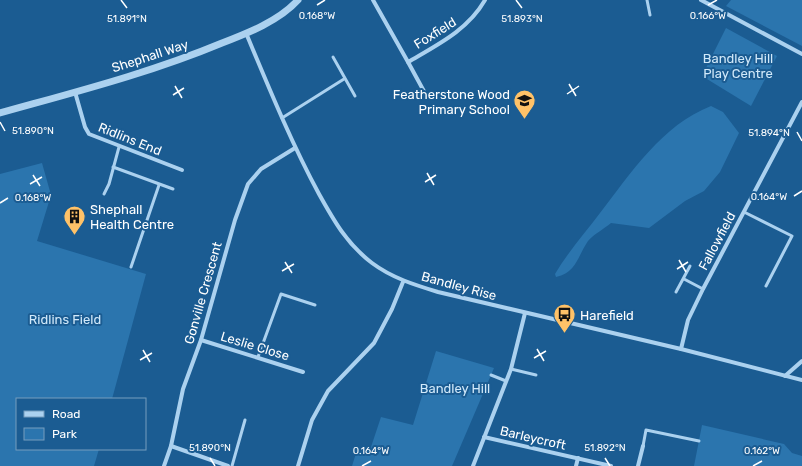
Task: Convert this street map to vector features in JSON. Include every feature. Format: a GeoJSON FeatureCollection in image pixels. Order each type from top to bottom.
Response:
{"type":"FeatureCollection","features":[{"type":"Feature","properties":{"kind":"street","name":"Shephall Way"},"geometry":{"type":"LineString","coordinates":[[0,113],[189,57],[246,33],[291,8],[298,0]]}},
{"type":"Feature","properties":{"kind":"street","name":"Foxfield"},"geometry":{"type":"LineString","coordinates":[[373,0],[426,95]]}},
{"type":"Feature","properties":{"kind":"street","name":"Foxfield"},"geometry":{"type":"LineString","coordinates":[[408,62],[458,31],[468,23],[485,0]]}},
{"type":"Feature","properties":{"kind":"street"},"geometry":{"type":"LineString","coordinates":[[701,0],[802,54]]}},
{"type":"Feature","properties":{"kind":"street","name":"Bandley Rise"},"geometry":{"type":"LineString","coordinates":[[246,33],[295,148],[341,232],[373,264],[403,282],[438,292],[681,349],[802,380]]}},
{"type":"Feature","properties":{"kind":"street","name":"Ridlins End"},"geometry":{"type":"LineString","coordinates":[[75,92],[86,131],[93,137],[182,170]]}},
{"type":"Feature","properties":{"kind":"street","name":"Fallowfield"},"geometry":{"type":"LineString","coordinates":[[681,349],[688,320],[703,288],[802,102]]}},
{"type":"Feature","properties":{"kind":"street","name":"Gonville Crescent"},"geometry":{"type":"LineString","coordinates":[[164,466],[171,446],[183,389],[201,340],[235,220],[248,184],[261,169],[295,148]]}},
{"type":"Feature","properties":{"kind":"street"},"geometry":{"type":"LineString","coordinates":[[298,466],[312,420],[328,391],[374,342],[392,309],[403,282]]}},
{"type":"Feature","properties":{"kind":"street"},"geometry":{"type":"LineString","coordinates":[[473,466],[511,369],[525,313]]}},
{"type":"Feature","properties":{"kind":"street","name":"Leslie Close"},"geometry":{"type":"LineString","coordinates":[[201,340],[303,372]]}},
{"type":"Feature","properties":{"kind":"street"},"geometry":{"type":"LineString","coordinates":[[785,376],[802,361]]}},
{"type":"Feature","properties":{"kind":"street","name":"Barleycroft"},"geometry":{"type":"LineString","coordinates":[[484,437],[611,466]]}},
{"type":"Feature","properties":{"kind":"street"},"geometry":{"type":"LineString","coordinates":[[171,446],[228,466]]}},
{"type":"Feature","properties":{"kind":"street"},"geometry":{"type":"LineString","coordinates":[[638,466],[643,446]]}},
{"type":"Feature","properties":{"kind":"street","name":"Barleycroft"},"geometry":{"type":"LineString","coordinates":[[576,466],[578,458]]}},
{"type":"Feature","properties":{"kind":"lane"},"geometry":{"type":"LineString","coordinates":[[647,0],[650,15]]}},
{"type":"Feature","properties":{"kind":"lane"},"geometry":{"type":"LineString","coordinates":[[333,57],[344,80],[355,96]]}},
{"type":"Feature","properties":{"kind":"lane"},"geometry":{"type":"LineString","coordinates":[[282,118],[344,80]]}},
{"type":"Feature","properties":{"kind":"lane"},"geometry":{"type":"LineString","coordinates":[[104,194],[109,184],[119,147]]}},
{"type":"Feature","properties":{"kind":"lane"},"geometry":{"type":"LineString","coordinates":[[113,167],[173,189]]}},
{"type":"Feature","properties":{"kind":"lane"},"geometry":{"type":"LineString","coordinates":[[131,267],[159,184]]}},
{"type":"Feature","properties":{"kind":"lane"},"geometry":{"type":"LineString","coordinates":[[744,212],[792,236],[766,286]]}},
{"type":"Feature","properties":{"kind":"lane"},"geometry":{"type":"LineString","coordinates":[[676,292],[690,266]]}},
{"type":"Feature","properties":{"kind":"lane"},"geometry":{"type":"LineString","coordinates":[[684,279],[703,288]]}},
{"type":"Feature","properties":{"kind":"lane"},"geometry":{"type":"LineString","coordinates":[[258,357],[281,294],[315,305]]}},
{"type":"Feature","properties":{"kind":"lane"},"geometry":{"type":"LineString","coordinates":[[511,369],[536,374]]}},
{"type":"Feature","properties":{"kind":"lane"},"geometry":{"type":"LineString","coordinates":[[491,375],[506,381]]}},
{"type":"Feature","properties":{"kind":"lane"},"geometry":{"type":"LineString","coordinates":[[232,466],[245,420]]}},
{"type":"Feature","properties":{"kind":"lane"},"geometry":{"type":"LineString","coordinates":[[643,446],[646,430],[699,441]]}},
{"type":"Feature","properties":{"kind":"green space"},"geometry":{"type":"Polygon","coordinates":[[[731,0],[802,0],[802,46],[726,6],[731,0]]]}},
{"type":"Feature","properties":{"kind":"green space","name":"Bandley Hill Play Centre"},"geometry":{"type":"Polygon","coordinates":[[[726,28],[777,56],[751,106],[702,76],[726,28]]]}},
{"type":"Feature","properties":{"kind":"green space"},"geometry":{"type":"Polygon","coordinates":[[[711,106],[723,112],[739,133],[720,172],[704,191],[685,201],[649,228],[611,223],[588,241],[576,263],[568,272],[556,277],[555,274],[571,250],[649,152],[677,125],[693,114],[711,106]]]}},
{"type":"Feature","properties":{"kind":"green space","name":"Ridlins Field"},"geometry":{"type":"Polygon","coordinates":[[[42,163],[51,195],[37,241],[146,274],[112,398],[16,398],[16,450],[99,450],[94,466],[0,466],[0,174],[42,163]]]}},
{"type":"Feature","properties":{"kind":"green space","name":"Bandley Hill"},"geometry":{"type":"Polygon","coordinates":[[[436,351],[494,368],[452,466],[352,466],[358,447],[370,450],[381,417],[413,425],[436,351]]]}},
{"type":"Feature","properties":{"kind":"green space"},"geometry":{"type":"Polygon","coordinates":[[[702,425],[784,444],[792,453],[802,456],[802,466],[694,466],[702,425]]]}},
{"type":"Feature","properties":{"kind":"place","name":"Featherstone Wood Primary School"},"geometry":{"type":"Point","coordinates":[525,120]}},
{"type":"Feature","properties":{"kind":"place","name":"Shephall Health Centre"},"geometry":{"type":"Point","coordinates":[75,236]}},
{"type":"Feature","properties":{"kind":"place","name":"Harefield"},"geometry":{"type":"Point","coordinates":[564,334]}}]}
